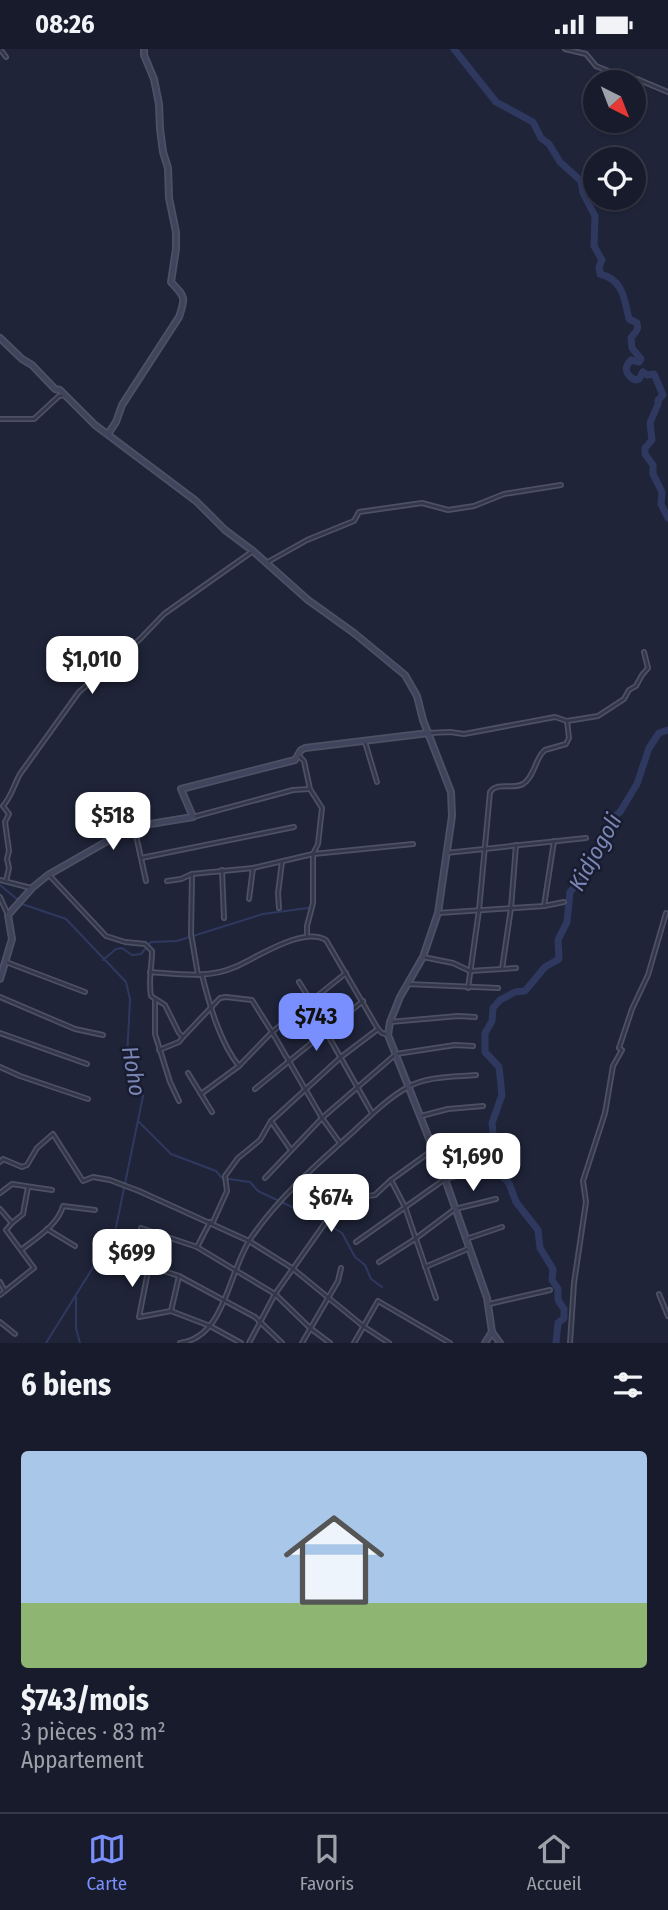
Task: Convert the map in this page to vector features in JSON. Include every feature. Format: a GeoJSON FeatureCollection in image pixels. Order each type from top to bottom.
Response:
{"type":"FeatureCollection","features":[{"type":"Feature","properties":{"kind":"street"},"geometry":{"type":"LineString","coordinates":[[0,49],[6,57]]}},
{"type":"Feature","properties":{"kind":"street"},"geometry":{"type":"LineString","coordinates":[[108,434],[122,405],[179,317],[184,302],[184,296],[171,282],[176,232],[169,198],[168,168],[163,152],[159,104],[144,49]]}},
{"type":"Feature","properties":{"kind":"street"},"geometry":{"type":"LineString","coordinates":[[565,49],[586,54],[596,66],[622,77],[637,79],[668,92]]}},
{"type":"Feature","properties":{"kind":"street"},"geometry":{"type":"LineString","coordinates":[[0,338],[55,389],[60,390],[95,425],[196,501],[225,530],[308,600],[354,632],[405,675],[417,696],[423,720],[452,792],[452,816],[438,913],[423,957],[390,1022],[388,1035],[445,1179],[488,1304],[492,1332],[500,1343]]}},
{"type":"Feature","properties":{"kind":"street"},"geometry":{"type":"LineString","coordinates":[[0,419],[34,419],[59,396],[65,395]]}},
{"type":"Feature","properties":{"kind":"street"},"geometry":{"type":"LineString","coordinates":[[266,563],[307,540],[354,520],[359,512],[422,503],[448,510],[474,506],[504,494],[561,485]]}},
{"type":"Feature","properties":{"kind":"street"},"geometry":{"type":"LineString","coordinates":[[6,881],[9,851],[5,822],[9,814],[4,806],[10,799],[12,788],[20,774],[79,692],[164,614],[253,551]]}},
{"type":"Feature","properties":{"kind":"street"},"geometry":{"type":"LineString","coordinates":[[193,817],[180,789],[295,760],[305,748],[429,733],[464,734],[555,717],[567,722],[598,716],[624,699],[629,690],[636,686],[648,668],[644,652]]}},
{"type":"Feature","properties":{"kind":"street"},"geometry":{"type":"LineString","coordinates":[[468,988],[488,796],[492,787],[519,786],[527,780],[545,750],[566,744],[569,738],[567,722]]}},
{"type":"Feature","properties":{"kind":"street"},"geometry":{"type":"LineString","coordinates":[[365,742],[377,782]]}},
{"type":"Feature","properties":{"kind":"street"},"geometry":{"type":"LineString","coordinates":[[299,755],[304,761],[310,789],[322,809],[318,844],[313,854],[313,903],[307,935]]}},
{"type":"Feature","properties":{"kind":"street"},"geometry":{"type":"LineString","coordinates":[[8,915],[32,888],[48,875],[134,826],[193,817],[293,790],[310,789]]}},
{"type":"Feature","properties":{"kind":"street"},"geometry":{"type":"LineString","coordinates":[[134,826],[146,881]]}},
{"type":"Feature","properties":{"kind":"street"},"geometry":{"type":"LineString","coordinates":[[141,859],[294,827]]}},
{"type":"Feature","properties":{"kind":"street"},"geometry":{"type":"LineString","coordinates":[[446,853],[586,838]]}},
{"type":"Feature","properties":{"kind":"street"},"geometry":{"type":"LineString","coordinates":[[544,906],[554,841]]}},
{"type":"Feature","properties":{"kind":"street"},"geometry":{"type":"LineString","coordinates":[[167,881],[192,874],[253,868],[313,854],[413,843]]}},
{"type":"Feature","properties":{"kind":"street"},"geometry":{"type":"LineString","coordinates":[[502,969],[516,845]]}},
{"type":"Feature","properties":{"kind":"street"},"geometry":{"type":"LineString","coordinates":[[279,908],[282,862]]}},
{"type":"Feature","properties":{"kind":"street"},"geometry":{"type":"LineString","coordinates":[[249,899],[253,868]]}},
{"type":"Feature","properties":{"kind":"street"},"geometry":{"type":"LineString","coordinates":[[222,870],[224,918]]}},
{"type":"Feature","properties":{"kind":"street"},"geometry":{"type":"LineString","coordinates":[[192,874],[191,934],[200,975],[210,1008],[239,1066]]}},
{"type":"Feature","properties":{"kind":"street"},"geometry":{"type":"LineString","coordinates":[[48,875],[106,936],[145,944],[152,951],[148,980],[151,996],[165,1005],[178,1033],[183,1037]]}},
{"type":"Feature","properties":{"kind":"street"},"geometry":{"type":"LineString","coordinates":[[0,880],[32,888]]}},
{"type":"Feature","properties":{"kind":"street"},"geometry":{"type":"LineString","coordinates":[[0,897],[8,915],[12,939],[0,979]]}},
{"type":"Feature","properties":{"kind":"street"},"geometry":{"type":"LineString","coordinates":[[438,913],[544,906],[564,902]]}},
{"type":"Feature","properties":{"kind":"street"},"geometry":{"type":"LineString","coordinates":[[570,1343],[574,1283],[586,1202],[583,1181],[606,1109],[613,1066],[622,1050],[619,1048],[632,1009],[648,975],[666,913]]}},
{"type":"Feature","properties":{"kind":"street"},"geometry":{"type":"LineString","coordinates":[[150,972],[200,975],[233,968],[307,935],[319,936],[326,940],[378,1030],[388,1035]]}},
{"type":"Feature","properties":{"kind":"street"},"geometry":{"type":"LineString","coordinates":[[423,957],[453,963],[470,971],[516,968]]}},
{"type":"Feature","properties":{"kind":"street"},"geometry":{"type":"LineString","coordinates":[[5,962],[85,992]]}},
{"type":"Feature","properties":{"kind":"street"},"geometry":{"type":"LineString","coordinates":[[201,1094],[239,1066],[272,1032],[345,973]]}},
{"type":"Feature","properties":{"kind":"street"},"geometry":{"type":"LineString","coordinates":[[299,982],[373,1114]]}},
{"type":"Feature","properties":{"kind":"street"},"geometry":{"type":"LineString","coordinates":[[407,985],[498,988]]}},
{"type":"Feature","properties":{"kind":"street"},"geometry":{"type":"LineString","coordinates":[[0,997],[75,1029],[103,1035]]}},
{"type":"Feature","properties":{"kind":"street"},"geometry":{"type":"LineString","coordinates":[[159,1050],[178,1042],[220,998],[252,1000],[322,1118],[340,1143]]}},
{"type":"Feature","properties":{"kind":"street"},"geometry":{"type":"LineString","coordinates":[[155,999],[155,1034],[179,1101]]}},
{"type":"Feature","properties":{"kind":"street"},"geometry":{"type":"LineString","coordinates":[[255,1089],[363,1000]]}},
{"type":"Feature","properties":{"kind":"street"},"geometry":{"type":"LineString","coordinates":[[390,1022],[475,1017]]}},
{"type":"Feature","properties":{"kind":"street"},"geometry":{"type":"LineString","coordinates":[[197,1247],[227,1191],[225,1178],[238,1158],[260,1140],[271,1121],[341,1057],[378,1030]]}},
{"type":"Feature","properties":{"kind":"street"},"geometry":{"type":"LineString","coordinates":[[0,1033],[87,1065]]}},
{"type":"Feature","properties":{"kind":"street"},"geometry":{"type":"LineString","coordinates":[[265,1178],[322,1118],[396,1054],[455,1045],[473,1046]]}},
{"type":"Feature","properties":{"kind":"street"},"geometry":{"type":"LineString","coordinates":[[0,1067],[88,1099]]}},
{"type":"Feature","properties":{"kind":"street"},"geometry":{"type":"LineString","coordinates":[[188,1073],[212,1112]]}},
{"type":"Feature","properties":{"kind":"street"},"geometry":{"type":"LineString","coordinates":[[180,1343],[192,1342],[206,1332],[224,1301],[249,1241],[274,1208],[322,1158],[409,1086],[430,1080],[475,1075]]}},
{"type":"Feature","properties":{"kind":"street"},"geometry":{"type":"LineString","coordinates":[[421,1117],[448,1109],[483,1106]]}},
{"type":"Feature","properties":{"kind":"street"},"geometry":{"type":"LineString","coordinates":[[271,1121],[291,1150]]}},
{"type":"Feature","properties":{"kind":"street"},"geometry":{"type":"LineString","coordinates":[[0,1162],[4,1159],[22,1167],[27,1165],[37,1148],[53,1134],[83,1181],[93,1177],[110,1180],[211,1222],[249,1241],[292,1268],[363,1326],[389,1343]]}},
{"type":"Feature","properties":{"kind":"street"},"geometry":{"type":"LineString","coordinates":[[250,1343],[275,1294],[330,1216],[360,1196],[375,1195],[434,1149],[454,1141],[482,1137]]}},
{"type":"Feature","properties":{"kind":"street"},"geometry":{"type":"LineString","coordinates":[[356,1242],[445,1179],[486,1168]]}},
{"type":"Feature","properties":{"kind":"street"},"geometry":{"type":"LineString","coordinates":[[391,1180],[405,1207],[436,1298]]}},
{"type":"Feature","properties":{"kind":"street"},"geometry":{"type":"LineString","coordinates":[[0,1193],[12,1184],[52,1190]]}},
{"type":"Feature","properties":{"kind":"street"},"geometry":{"type":"LineString","coordinates":[[0,1295],[34,1268],[6,1230],[23,1214],[28,1187]]}},
{"type":"Feature","properties":{"kind":"street"},"geometry":{"type":"LineString","coordinates":[[379,1262],[455,1209],[496,1199]]}},
{"type":"Feature","properties":{"kind":"street"},"geometry":{"type":"LineString","coordinates":[[20,1250],[47,1229],[61,1213],[63,1206],[95,1210]]}},
{"type":"Feature","properties":{"kind":"street"},"geometry":{"type":"LineString","coordinates":[[0,1209],[12,1223]]}},
{"type":"Feature","properties":{"kind":"street"},"geometry":{"type":"LineString","coordinates":[[466,1239],[502,1227]]}},
{"type":"Feature","properties":{"kind":"street"},"geometry":{"type":"LineString","coordinates":[[141,1228],[197,1247],[275,1294],[310,1328],[330,1343]]}},
{"type":"Feature","properties":{"kind":"street"},"geometry":{"type":"LineString","coordinates":[[47,1229],[75,1247]]}},
{"type":"Feature","properties":{"kind":"street"},"geometry":{"type":"LineString","coordinates":[[425,1267],[470,1248]]}},
{"type":"Feature","properties":{"kind":"street"},"geometry":{"type":"LineString","coordinates":[[135,1258],[149,1266],[179,1276],[255,1317],[282,1343]]}},
{"type":"Feature","properties":{"kind":"street"},"geometry":{"type":"LineString","coordinates":[[149,1266],[139,1317],[171,1311],[210,1326],[240,1343]]}},
{"type":"Feature","properties":{"kind":"street"},"geometry":{"type":"LineString","coordinates":[[302,1343],[338,1281],[341,1268]]}},
{"type":"Feature","properties":{"kind":"street"},"geometry":{"type":"LineString","coordinates":[[171,1311],[179,1276]]}},
{"type":"Feature","properties":{"kind":"street"},"geometry":{"type":"LineString","coordinates":[[0,1282],[5,1291]]}},
{"type":"Feature","properties":{"kind":"street"},"geometry":{"type":"LineString","coordinates":[[488,1304],[550,1290]]}},
{"type":"Feature","properties":{"kind":"street"},"geometry":{"type":"LineString","coordinates":[[659,1294],[668,1316]]}},
{"type":"Feature","properties":{"kind":"street"},"geometry":{"type":"LineString","coordinates":[[354,1343],[379,1301],[450,1343]]}},
{"type":"Feature","properties":{"kind":"street"},"geometry":{"type":"LineString","coordinates":[[0,1322],[15,1334]]}},
{"type":"Feature","properties":{"kind":"street"},"geometry":{"type":"LineString","coordinates":[[485,1343],[492,1332]]}},
{"type":"Feature","properties":{"kind":"waterway","name":"Kidjogoli"},"geometry":{"type":"LineString","coordinates":[[454,49],[496,102],[533,122],[541,138],[549,144],[560,162],[581,181],[583,193],[595,216],[594,246],[602,260],[600,274],[614,281],[622,291],[629,319],[637,323],[637,330],[631,338],[632,348],[641,359],[639,362],[631,360],[627,371],[635,380],[639,379],[643,372],[647,375],[654,374],[663,395],[658,400],[650,423],[652,440],[645,448],[645,454],[653,465],[653,474],[662,492],[661,504],[668,518]]}},
{"type":"Feature","properties":{"kind":"waterway","name":"Kidjogoli"},"geometry":{"type":"LineString","coordinates":[[556,1343],[558,1323],[564,1318],[564,1309],[558,1300],[558,1289],[552,1280],[553,1269],[540,1248],[538,1230],[516,1202],[509,1183],[497,1171],[492,1123],[502,1095],[499,1067],[485,1052],[485,1033],[492,1021],[493,1008],[500,1000],[515,992],[525,991],[545,967],[559,959],[558,940],[567,922],[570,892],[587,873],[611,819],[620,812],[637,784],[649,748],[659,733],[668,730]]}},
{"type":"Feature","properties":{"kind":"waterway","name":"Hoho"},"geometry":{"type":"LineString","coordinates":[[0,885],[18,900]]}},
{"type":"Feature","properties":{"kind":"waterway","name":"Hoho"},"geometry":{"type":"LineString","coordinates":[[22,904],[66,919],[126,982],[130,999],[127,1058],[143,1096],[115,1232],[46,1343]]}},
{"type":"Feature","properties":{"kind":"waterway"},"geometry":{"type":"LineString","coordinates":[[103,960],[116,949],[122,948],[132,955],[141,954],[151,942],[177,941],[263,914],[308,908]]}},
{"type":"Feature","properties":{"kind":"waterway"},"geometry":{"type":"LineString","coordinates":[[139,1122],[171,1154],[216,1171],[222,1178],[250,1182],[258,1191],[292,1207],[303,1209],[342,1233],[355,1257],[365,1265],[371,1279],[382,1287]]}},
{"type":"Feature","properties":{"kind":"waterway"},"geometry":{"type":"LineString","coordinates":[[76,1297],[76,1328],[80,1343]]}}]}
